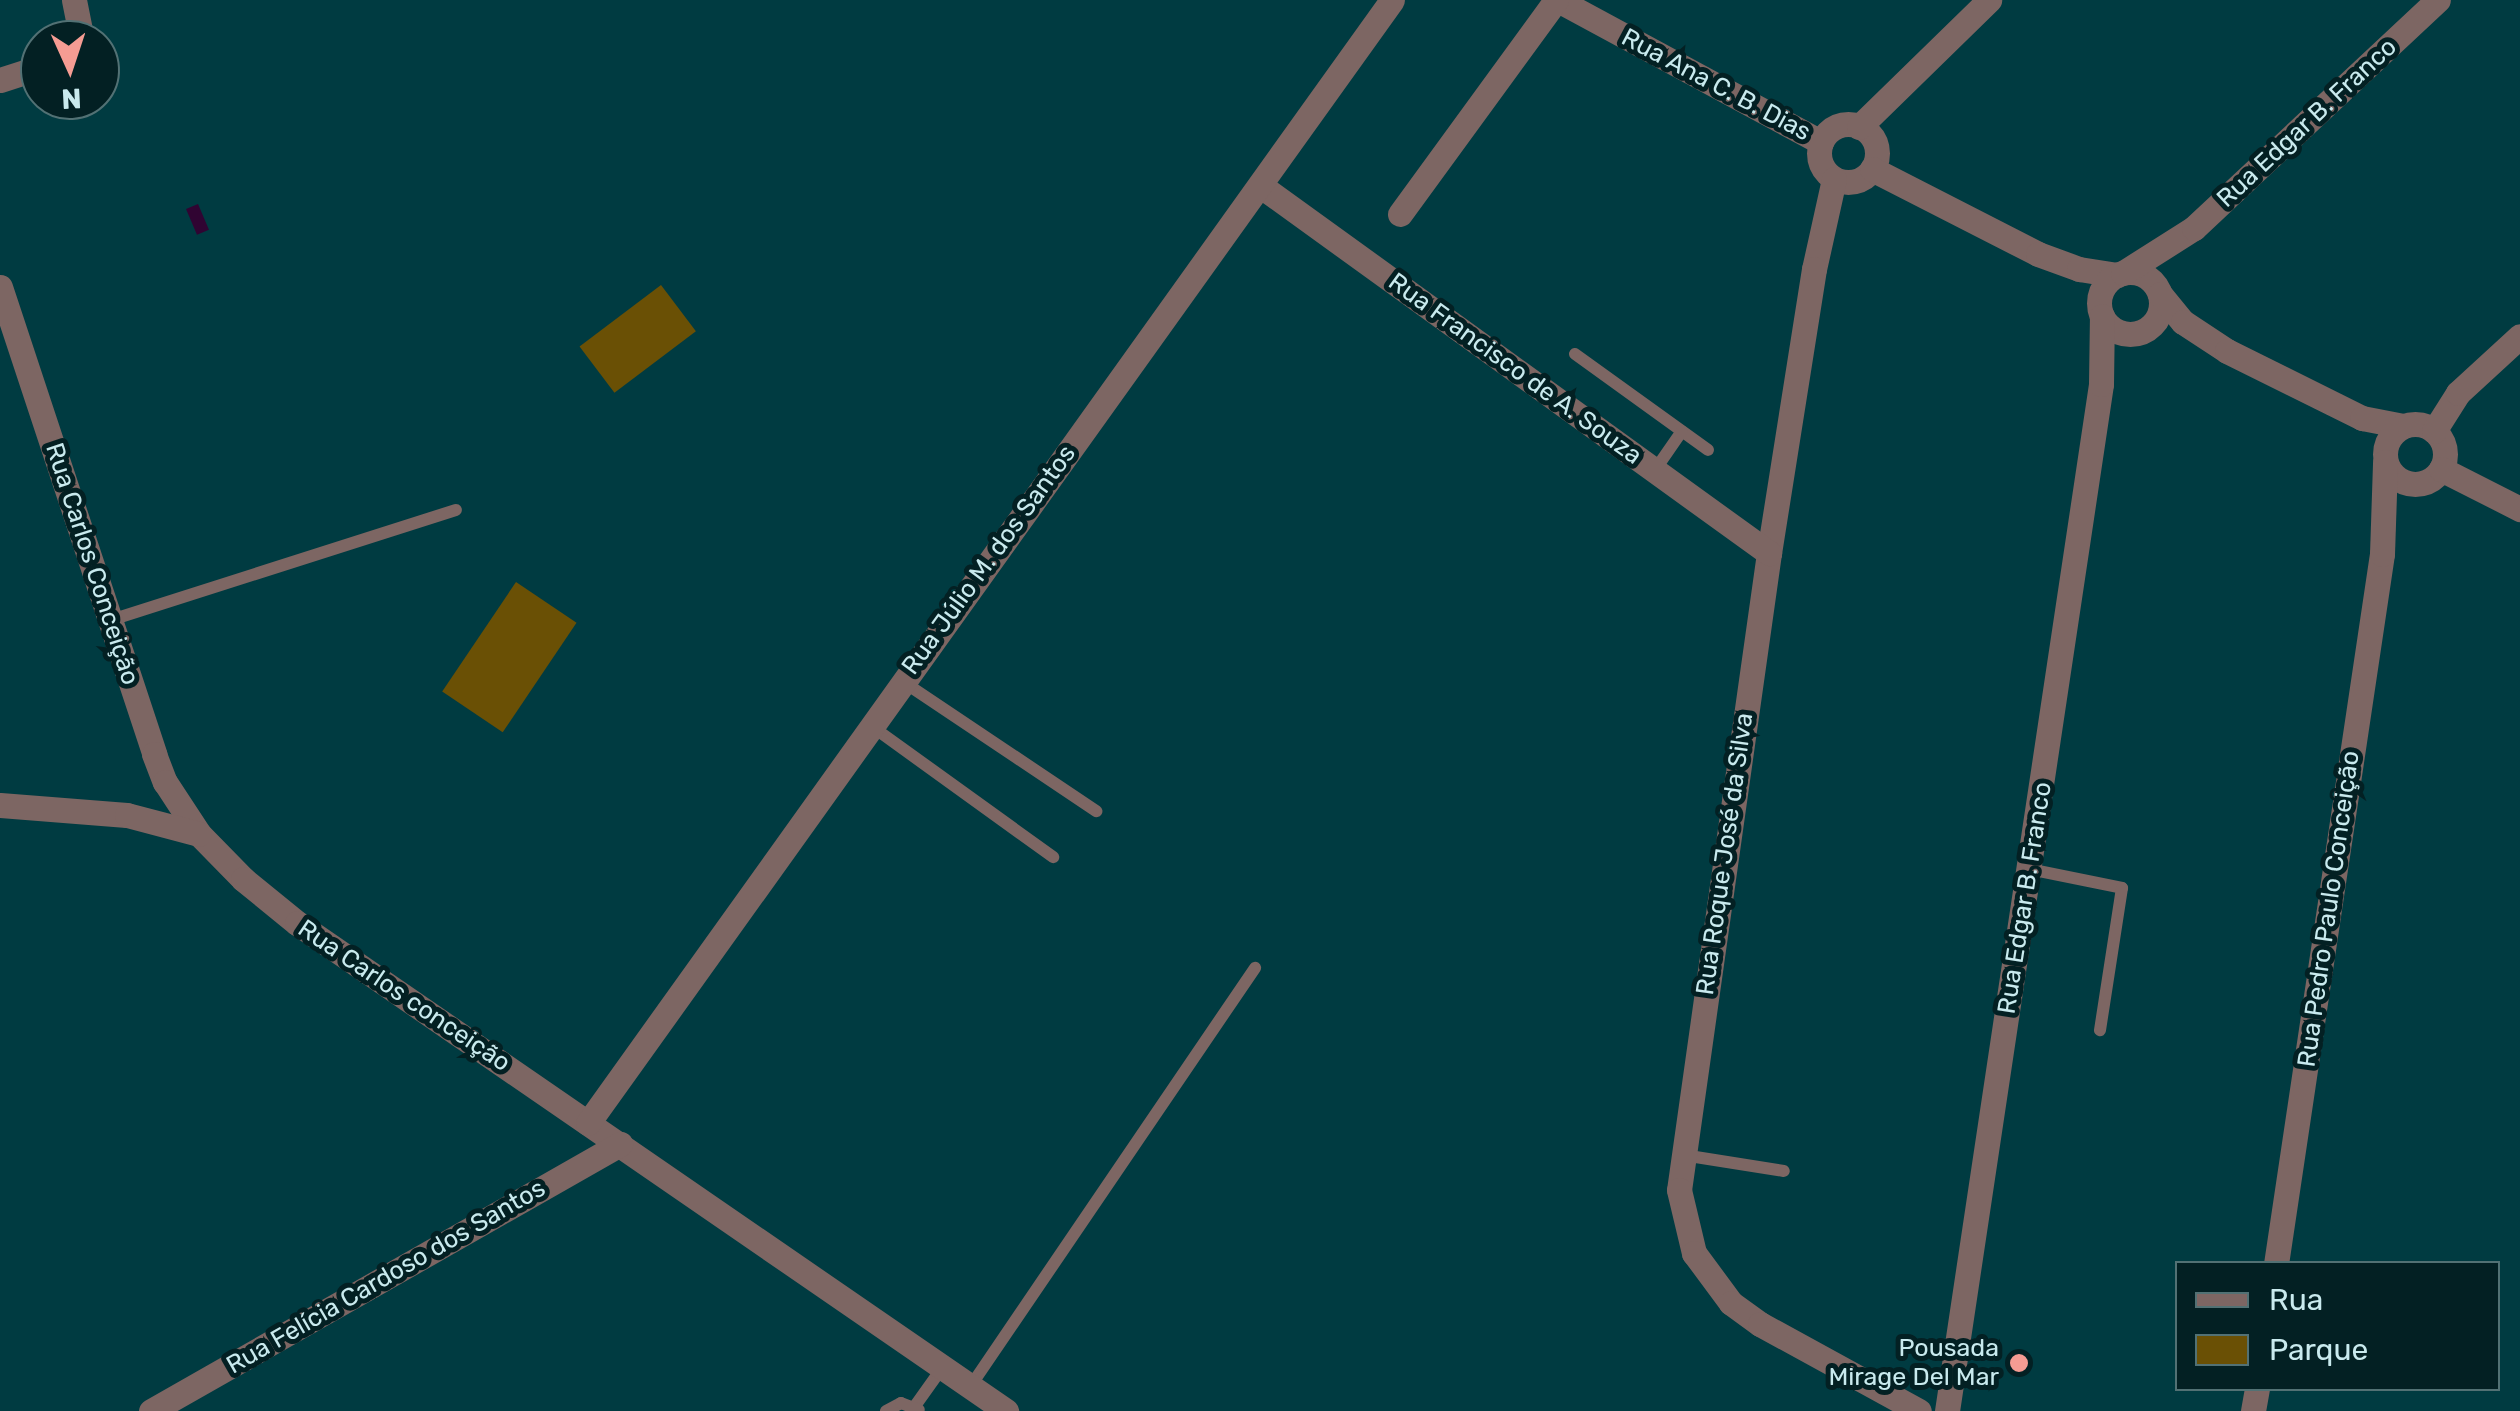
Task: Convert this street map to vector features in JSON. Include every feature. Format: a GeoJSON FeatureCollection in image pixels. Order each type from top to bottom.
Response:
{"type":"FeatureCollection","features":[{"type":"Feature","properties":{"kind":"street","name":"Rua Júlio M. dos Santos"},"geometry":{"type":"LineString","coordinates":[[588,1122],[1392,0]]}},
{"type":"Feature","properties":{"kind":"street","name":"Rua Ana C. B. Dias"},"geometry":{"type":"LineString","coordinates":[[1557,0],[1821,142]]}},
{"type":"Feature","properties":{"kind":"street"},"geometry":{"type":"LineString","coordinates":[[1400,214],[1557,0]]}},
{"type":"Feature","properties":{"kind":"street"},"geometry":{"type":"LineString","coordinates":[[1859,127],[1877,150],[1872,169],[1855,182],[1834,179],[1822,167],[1821,142],[1833,128],[1859,127],[1989,0]]}},
{"type":"Feature","properties":{"kind":"street","name":"Rua Edgar B. Franco"},"geometry":{"type":"LineString","coordinates":[[2121,274],[2194,228],[2438,0]]}},
{"type":"Feature","properties":{"kind":"street"},"geometry":{"type":"LineString","coordinates":[[1872,169],[2038,254],[2079,269],[2146,276],[2183,322],[2227,351],[2362,418],[2424,426],[2434,431],[2445,449],[2431,477]]}},
{"type":"Feature","properties":{"kind":"street","name":"Rua Roque José da Silva"},"geometry":{"type":"LineString","coordinates":[[1834,179],[1814,269],[1770,553],[1679,1190],[1684,1224],[1694,1252],[1732,1302],[1760,1324],[1919,1411]]}},
{"type":"Feature","properties":{"kind":"street","name":"Rua Francisco de A. Souza"},"geometry":{"type":"LineString","coordinates":[[1261,186],[1770,553]]}},
{"type":"Feature","properties":{"kind":"street"},"geometry":{"type":"LineString","coordinates":[[2038,254],[2074,281],[2117,331],[2177,333],[2227,351]]}},
{"type":"Feature","properties":{"kind":"street"},"geometry":{"type":"LineString","coordinates":[[2101,313],[2101,293],[2121,274]]}},
{"type":"Feature","properties":{"kind":"street","name":"Rua Carlos Conceição"},"geometry":{"type":"LineString","coordinates":[[0,287],[165,782],[199,834]]}},
{"type":"Feature","properties":{"kind":"street"},"geometry":{"type":"LineString","coordinates":[[2140,332],[2161,309],[2160,294]]}},
{"type":"Feature","properties":{"kind":"street","name":"Rua Edgar B. Franco"},"geometry":{"type":"LineString","coordinates":[[1948,1411],[2101,384],[2101,313]]}},
{"type":"Feature","properties":{"kind":"street","name":"Rua Edgar B. Franco"},"geometry":{"type":"LineString","coordinates":[[2101,384],[2113,360],[2140,332]]}},
{"type":"Feature","properties":{"kind":"street"},"geometry":{"type":"LineString","coordinates":[[2434,431],[2458,394],[2520,336]]}},
{"type":"Feature","properties":{"kind":"street"},"geometry":{"type":"LineString","coordinates":[[2311,394],[2356,428],[2399,480],[2431,477],[2520,509]]}},
{"type":"Feature","properties":{"kind":"street"},"geometry":{"type":"LineString","coordinates":[[2385,460],[2388,438],[2403,426]]}},
{"type":"Feature","properties":{"kind":"street","name":"Rua Pedro Paulo Conceição"},"geometry":{"type":"LineString","coordinates":[[2276,1261],[2382,554],[2385,460]]}},
{"type":"Feature","properties":{"kind":"street","name":"Rua Pedro Paulo Conceição"},"geometry":{"type":"LineString","coordinates":[[2382,554],[2398,513],[2431,477]]}},
{"type":"Feature","properties":{"kind":"street"},"geometry":{"type":"LineString","coordinates":[[127,816],[165,782]]}},
{"type":"Feature","properties":{"kind":"street"},"geometry":{"type":"LineString","coordinates":[[0,805],[127,816],[199,834]]}},
{"type":"Feature","properties":{"kind":"street","name":"Rua Carlos conceição"},"geometry":{"type":"LineString","coordinates":[[199,834],[243,878],[297,922],[1006,1411]]}},
{"type":"Feature","properties":{"kind":"street","name":"Rua Felícia Cardoso dos Santos"},"geometry":{"type":"LineString","coordinates":[[151,1411],[620,1144]]}},
{"type":"Feature","properties":{"kind":"lane"},"geometry":{"type":"LineString","coordinates":[[1575,354],[1708,450]]}},
{"type":"Feature","properties":{"kind":"lane"},"geometry":{"type":"LineString","coordinates":[[1655,470],[1682,431]]}},
{"type":"Feature","properties":{"kind":"lane"},"geometry":{"type":"LineString","coordinates":[[110,620],[456,510]]}},
{"type":"Feature","properties":{"kind":"lane"},"geometry":{"type":"LineString","coordinates":[[902,681],[1096,811]]}},
{"type":"Feature","properties":{"kind":"lane"},"geometry":{"type":"LineString","coordinates":[[870,725],[1053,857]]}},
{"type":"Feature","properties":{"kind":"lane"},"geometry":{"type":"LineString","coordinates":[[2029,869],[2122,888],[2100,1030]]}},
{"type":"Feature","properties":{"kind":"lane"},"geometry":{"type":"LineString","coordinates":[[970,1387],[1255,968]]}},
{"type":"Feature","properties":{"kind":"lane"},"geometry":{"type":"LineString","coordinates":[[1681,1155],[1784,1171]]}},
{"type":"Feature","properties":{"kind":"lane"},"geometry":{"type":"LineString","coordinates":[[886,1411],[900,1403],[917,1409],[942,1368]]}},
{"type":"Feature","properties":{"kind":"green space"},"geometry":{"type":"Polygon","coordinates":[[[661,285],[696,331],[614,393],[580,346],[661,285]]]}},
{"type":"Feature","properties":{"kind":"green space"},"geometry":{"type":"Polygon","coordinates":[[[516,582],[577,623],[503,732],[442,691],[516,582]]]}},
{"type":"Feature","properties":{"kind":"shaded area"},"geometry":{"type":"Polygon","coordinates":[[[198,204],[209,230],[197,235],[186,209],[198,204]]]}},
{"type":"Feature","properties":{"kind":"place","name":"Pousada Mirage Del Mar"},"geometry":{"type":"Point","coordinates":[2019,1363]}}]}
